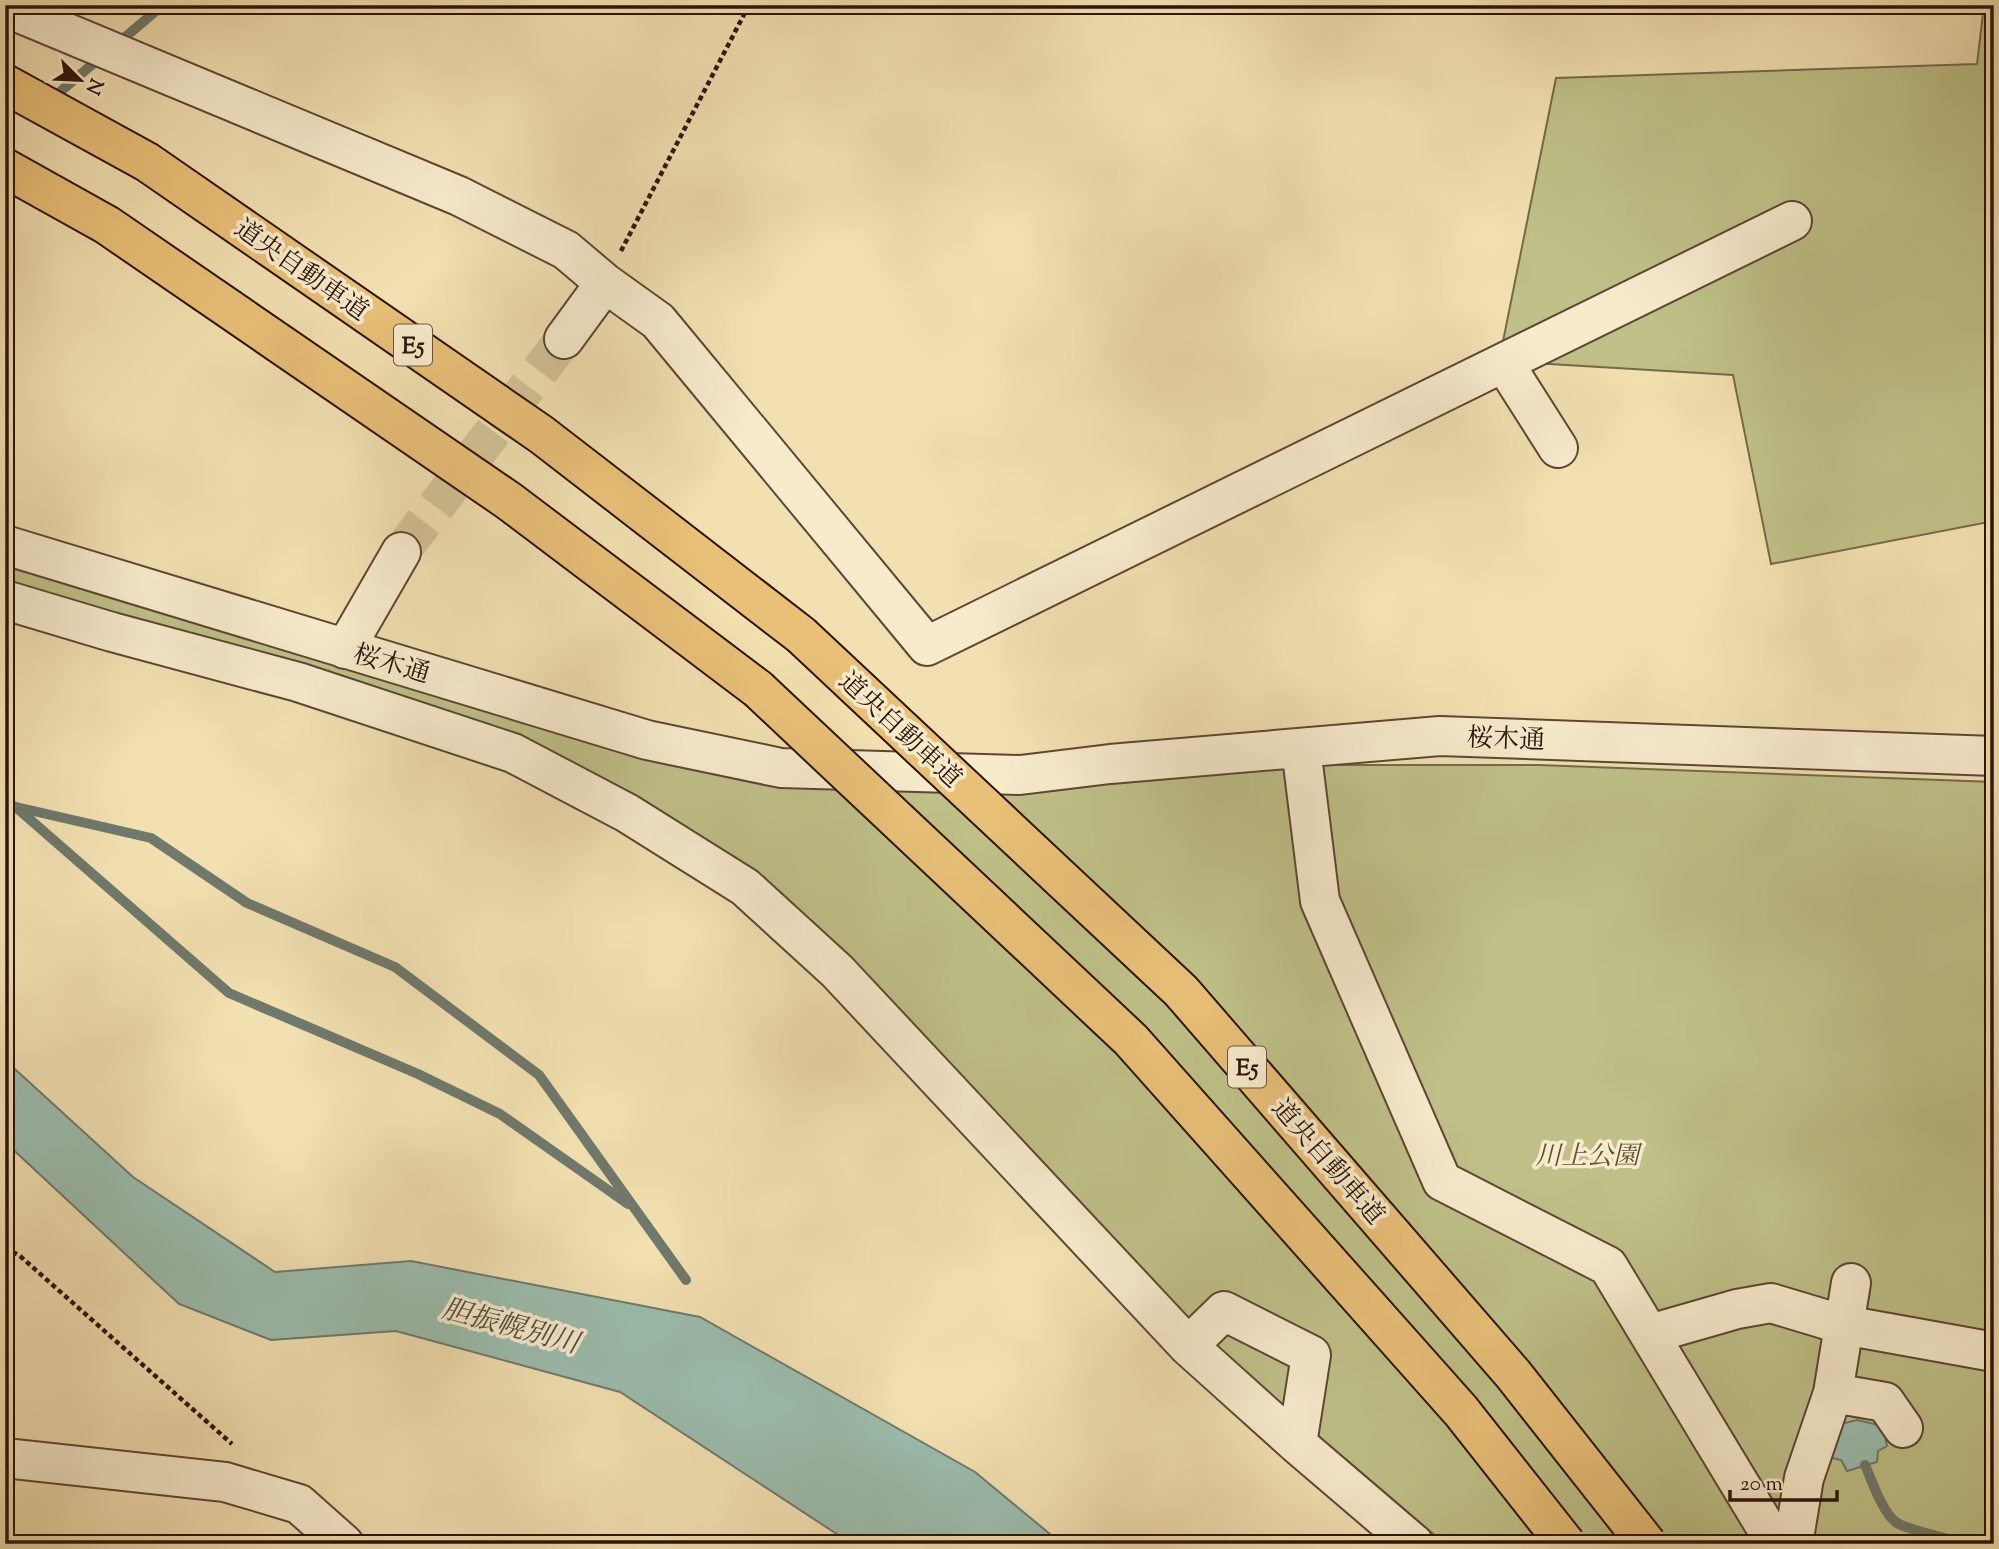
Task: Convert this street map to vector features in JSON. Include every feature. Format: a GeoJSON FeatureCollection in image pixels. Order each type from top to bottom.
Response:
{"type":"FeatureCollection","features":[{"type":"Feature","properties":{"kind":"highway","name":"道央自動車道"},"geometry":{"type":"LineString","coordinates":[[5,84],[147,162],[531,427],[801,635],[1181,991],[1513,1374],[1647,1544]]}},
{"type":"Feature","properties":{"kind":"highway"},"geometry":{"type":"LineString","coordinates":[[5,168],[107,225],[498,493],[758,689],[1131,1040],[1461,1411],[1566,1544]]}},
{"type":"Feature","properties":{"kind":"street"},"geometry":{"type":"LineString","coordinates":[[5,7],[459,196],[566,250],[605,283],[658,321],[927,646],[1792,221]]}},
{"type":"Feature","properties":{"kind":"street"},"geometry":{"type":"LineString","coordinates":[[564,339],[605,283]]}},
{"type":"Feature","properties":{"kind":"street"},"geometry":{"type":"LineString","coordinates":[[1504,363],[1558,448]]}},
{"type":"Feature","properties":{"kind":"street","name":"桜木通"},"geometry":{"type":"LineString","coordinates":[[5,545],[646,740],[781,768],[1020,775],[1110,764],[1440,736],[1994,755]]}},
{"type":"Feature","properties":{"kind":"street"},"geometry":{"type":"LineString","coordinates":[[345,649],[401,552]]}},
{"type":"Feature","properties":{"kind":"street"},"geometry":{"type":"LineString","coordinates":[[5,600],[111,632],[298,682],[513,753],[639,820],[745,887],[837,971],[1188,1346],[1413,1544]]}},
{"type":"Feature","properties":{"kind":"street"},"geometry":{"type":"LineString","coordinates":[[1301,748],[1320,901],[1441,1181],[1608,1266],[1776,1544]]}},
{"type":"Feature","properties":{"kind":"street"},"geometry":{"type":"LineString","coordinates":[[1793,1544],[1804,1478],[1833,1393],[1851,1283]]}},
{"type":"Feature","properties":{"kind":"street"},"geometry":{"type":"LineString","coordinates":[[1650,1334],[1737,1309],[1771,1303],[1844,1325],[1994,1352]]}},
{"type":"Feature","properties":{"kind":"street"},"geometry":{"type":"LineString","coordinates":[[1188,1346],[1224,1311],[1311,1355],[1297,1444]]}},
{"type":"Feature","properties":{"kind":"street"},"geometry":{"type":"LineString","coordinates":[[1833,1393],[1885,1402],[1903,1428]]}},
{"type":"Feature","properties":{"kind":"street"},"geometry":{"type":"LineString","coordinates":[[5,1458],[225,1482],[299,1504],[344,1544]]}},
{"type":"Feature","properties":{"kind":"path"},"geometry":{"type":"LineString","coordinates":[[605,283],[748,5]]}},
{"type":"Feature","properties":{"kind":"path"},"geometry":{"type":"LineString","coordinates":[[5,1248],[20,1256],[237,1449]]}},
{"type":"Feature","properties":{"kind":"green space"},"geometry":{"type":"Polygon","coordinates":[[[1984,5],[1994,5],[1994,521],[1771,564],[1733,375],[1499,361],[1556,78],[1977,64],[1984,5]]]}},
{"type":"Feature","properties":{"kind":"green space","name":"川上公園"},"geometry":{"type":"Polygon","coordinates":[[[5,558],[487,710],[706,772],[1019,791],[1322,765],[1539,765],[1994,782],[1994,1544],[1445,1544],[1136,1280],[1051,1175],[646,818],[5,582],[5,558]]]}},
{"type":"Feature","properties":{"kind":"water","name":"胆振幌別川"},"geometry":{"type":"Polygon","coordinates":[[[5,1060],[133,1177],[275,1272],[411,1261],[700,1317],[975,1472],[1062,1544],[852,1544],[620,1392],[396,1331],[271,1340],[179,1304],[5,1142],[5,1060]]]}},
{"type":"Feature","properties":{"kind":"water"},"geometry":{"type":"Polygon","coordinates":[[[1857,1420],[1883,1426],[1887,1446],[1878,1451],[1877,1462],[1847,1471],[1841,1460],[1832,1458],[1840,1424],[1857,1420]]]}},
{"type":"Feature","properties":{"kind":"waterway"},"geometry":{"type":"LineString","coordinates":[[117,44],[163,5]]}},
{"type":"Feature","properties":{"kind":"waterway"},"geometry":{"type":"LineString","coordinates":[[61,91],[102,56]]}},
{"type":"Feature","properties":{"kind":"waterway"},"geometry":{"type":"LineString","coordinates":[[5,803],[151,838],[247,903],[395,967],[539,1075],[686,1280]]}},
{"type":"Feature","properties":{"kind":"waterway"},"geometry":{"type":"LineString","coordinates":[[18,809],[229,993],[418,1074],[500,1114],[628,1204]]}},
{"type":"Feature","properties":{"kind":"waterway"},"geometry":{"type":"LineString","coordinates":[[1865,1465],[1892,1519],[1910,1529],[1961,1544]]}},
{"type":"Feature","properties":{"kind":"tunnel"},"geometry":{"type":"LineString","coordinates":[[401,552],[564,339]]}}]}
